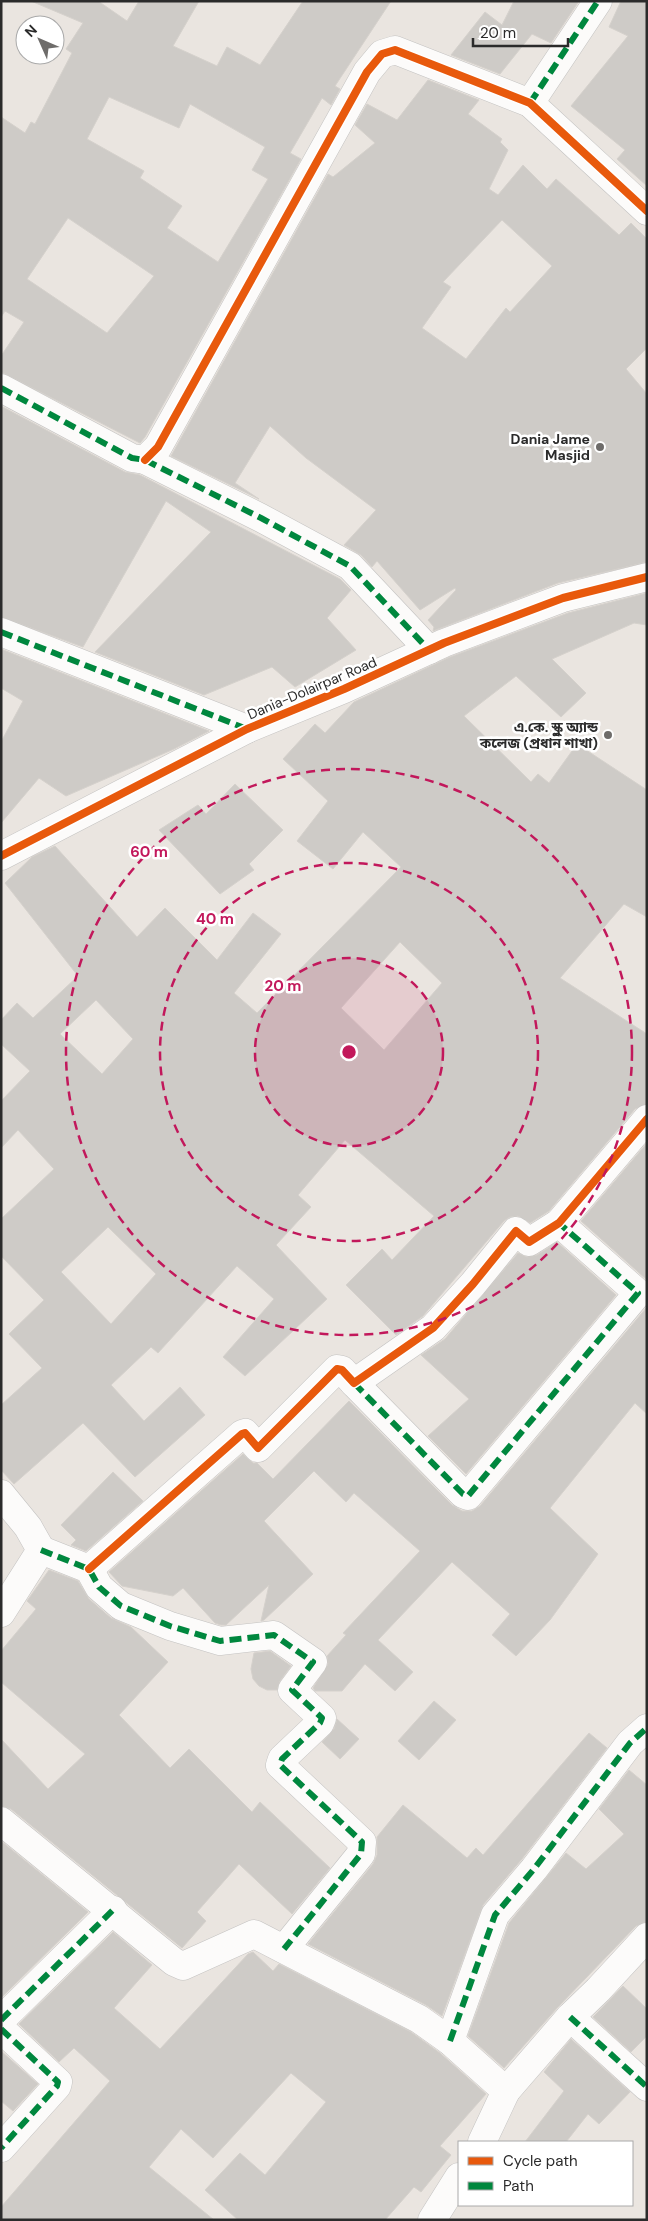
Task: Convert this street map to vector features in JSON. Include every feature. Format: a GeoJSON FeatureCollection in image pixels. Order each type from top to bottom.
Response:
{"type":"FeatureCollection","features":[{"type":"Feature","properties":{"kind":"street"},"geometry":{"type":"LineString","coordinates":[[530,103],[598,1]]}},
{"type":"Feature","properties":{"kind":"street"},"geometry":{"type":"LineString","coordinates":[[145,460],[158,447],[367,72],[382,54],[395,50],[530,103],[647,211]]}},
{"type":"Feature","properties":{"kind":"street"},"geometry":{"type":"LineString","coordinates":[[1,388],[132,458],[145,460],[261,518],[350,566],[429,650]]}},
{"type":"Feature","properties":{"kind":"street","name":"Dania-Dolairpar Road"},"geometry":{"type":"LineString","coordinates":[[1,856],[247,729],[344,689],[429,650],[563,598],[647,577]]}},
{"type":"Feature","properties":{"kind":"street"},"geometry":{"type":"LineString","coordinates":[[1,632],[247,729]]}},
{"type":"Feature","properties":{"kind":"street"},"geometry":{"type":"LineString","coordinates":[[354,1383],[433,1328],[473,1284],[516,1231],[529,1242],[559,1223],[647,1119]]}},
{"type":"Feature","properties":{"kind":"street"},"geometry":{"type":"LineString","coordinates":[[89,1569],[242,1434],[245,1433],[258,1448],[337,1369],[342,1370],[463,1494],[468,1496],[638,1293],[559,1223]]}},
{"type":"Feature","properties":{"kind":"street"},"geometry":{"type":"LineString","coordinates":[[1,1494],[28,1527],[41,1550],[89,1569],[99,1587],[121,1606],[170,1626],[220,1640],[274,1635],[313,1662],[292,1690],[322,1718],[320,1723],[282,1759],[280,1765],[362,1842],[361,1854],[284,1949]]}},
{"type":"Feature","properties":{"kind":"street"},"geometry":{"type":"LineString","coordinates":[[1,1614],[41,1550]]}},
{"type":"Feature","properties":{"kind":"street"},"geometry":{"type":"LineString","coordinates":[[450,2041],[495,1915],[534,1869],[630,1743],[647,1728]]}},
{"type":"Feature","properties":{"kind":"street"},"geometry":{"type":"LineString","coordinates":[[1,1821],[113,1910],[174,1962],[183,1966],[254,1934],[419,2019],[450,2041],[506,2092]]}},
{"type":"Feature","properties":{"kind":"street"},"geometry":{"type":"LineString","coordinates":[[1,2020],[113,1910]]}},
{"type":"Feature","properties":{"kind":"street"},"geometry":{"type":"LineString","coordinates":[[482,2141],[506,2092],[570,2017],[647,1937]]}},
{"type":"Feature","properties":{"kind":"street"},"geometry":{"type":"LineString","coordinates":[[570,2017],[647,2087]]}},
{"type":"Feature","properties":{"kind":"street"},"geometry":{"type":"LineString","coordinates":[[1,2029],[58,2082],[57,2086],[1,2148]]}},
{"type":"Feature","properties":{"kind":"street"},"geometry":{"type":"LineString","coordinates":[[432,2220],[458,2179]]}},
{"type":"Feature","properties":{"kind":"building"},"geometry":{"type":"Polygon","coordinates":[[[31,1],[98,1],[127,21],[139,1],[199,1],[173,46],[217,66],[227,47],[260,65],[303,1],[391,1],[335,86],[340,89],[331,105],[322,98],[290,153],[301,159],[140,443],[1,372],[1,356],[24,322],[5,311],[1,317],[1,117],[25,133],[31,122],[35,124],[72,53],[66,49],[83,23],[31,1]],[[109,97],[87,139],[144,171],[140,178],[182,206],[167,228],[218,262],[268,179],[252,170],[265,147],[190,104],[179,128],[109,97]],[[68,218],[27,279],[107,333],[154,276],[68,218]]]}},
{"type":"Feature","properties":{"kind":"building"},"geometry":{"type":"Polygon","coordinates":[[[514,1],[579,1],[551,43],[532,34],[500,74],[451,55],[485,12],[502,25],[514,1]]]}},
{"type":"Feature","properties":{"kind":"building"},"geometry":{"type":"Polygon","coordinates":[[[621,1],[647,1],[647,186],[617,159],[625,150],[571,106],[628,36],[609,27],[621,1]]]}},
{"type":"Feature","properties":{"kind":"building"},"geometry":{"type":"Polygon","coordinates":[[[428,80],[479,100],[468,114],[502,139],[500,142],[508,150],[489,189],[498,195],[523,165],[547,189],[556,179],[619,235],[631,223],[647,239],[647,348],[626,369],[647,394],[647,562],[558,583],[433,631],[434,627],[428,620],[456,590],[455,588],[420,610],[377,561],[372,567],[361,555],[344,545],[376,510],[306,458],[270,426],[235,483],[259,499],[171,456],[328,174],[333,177],[375,143],[355,125],[367,104],[397,120],[428,80]],[[502,220],[443,282],[451,287],[422,328],[466,359],[506,308],[510,312],[552,266],[502,220]]]}},
{"type":"Feature","properties":{"kind":"building"},"geometry":{"type":"Polygon","coordinates":[[[1,406],[125,472],[140,475],[340,579],[351,590],[327,618],[356,650],[295,687],[272,667],[204,695],[95,652],[211,532],[166,501],[83,647],[1,617],[1,406]]]}},
{"type":"Feature","properties":{"kind":"building"},"geometry":{"type":"Polygon","coordinates":[[[647,593],[647,625],[634,623],[552,659],[586,693],[561,717],[516,676],[464,716],[531,782],[538,774],[549,783],[577,744],[647,790],[647,917],[624,904],[560,978],[647,1034],[647,1104],[635,1109],[549,1211],[530,1223],[518,1216],[510,1217],[504,1221],[423,1316],[396,1335],[346,1285],[382,1249],[392,1260],[434,1216],[345,1140],[298,1195],[311,1207],[276,1245],[327,1299],[245,1376],[223,1357],[274,1299],[237,1266],[158,1353],[151,1347],[111,1385],[144,1421],[180,1387],[205,1415],[135,1477],[83,1423],[14,1484],[1,1470],[1,1405],[42,1368],[9,1334],[44,1300],[1,1256],[1,1219],[54,1169],[18,1130],[1,1148],[1,1101],[30,1071],[1,1044],[1,1020],[17,1003],[33,1018],[78,976],[5,883],[32,857],[55,846],[137,937],[165,908],[217,960],[253,913],[281,934],[234,993],[257,1013],[401,867],[363,832],[333,869],[297,841],[328,801],[283,759],[315,724],[325,733],[354,702],[450,657],[568,613],[647,593]],[[400,942],[341,1008],[384,1050],[442,983],[400,942]],[[96,1000],[60,1034],[102,1074],[133,1039],[96,1000]],[[108,1227],[61,1272],[111,1324],[156,1274],[108,1227]]]}},
{"type":"Feature","properties":{"kind":"building"},"geometry":{"type":"Polygon","coordinates":[[[1,649],[209,731],[174,749],[66,796],[39,778],[1,823],[1,742],[23,701],[1,688],[1,649]]]}},
{"type":"Feature","properties":{"kind":"building"},"geometry":{"type":"Polygon","coordinates":[[[235,784],[283,830],[249,864],[254,870],[220,894],[159,830],[198,805],[206,814],[235,784]]]}},
{"type":"Feature","properties":{"kind":"building"},"geometry":{"type":"Polygon","coordinates":[[[647,1143],[647,1280],[581,1221],[647,1143]]]}},
{"type":"Feature","properties":{"kind":"building"},"geometry":{"type":"Polygon","coordinates":[[[557,1242],[616,1295],[466,1474],[428,1436],[469,1399],[421,1355],[445,1339],[518,1253],[527,1257],[537,1255],[557,1242]]]}},
{"type":"Feature","properties":{"kind":"building"},"geometry":{"type":"Polygon","coordinates":[[[647,1307],[647,1414],[635,1403],[550,1508],[598,1554],[550,1620],[516,1656],[492,1635],[510,1614],[452,1562],[378,1640],[413,1672],[395,1691],[365,1664],[342,1691],[315,1691],[313,1688],[328,1664],[327,1656],[346,1635],[343,1633],[420,1551],[354,1493],[346,1502],[314,1471],[264,1521],[313,1574],[264,1620],[261,1621],[269,1585],[226,1625],[221,1625],[215,1623],[183,1588],[173,1596],[122,1586],[109,1572],[243,1454],[253,1463],[257,1463],[273,1479],[349,1401],[452,1505],[462,1511],[472,1511],[480,1506],[647,1307]]]}},
{"type":"Feature","properties":{"kind":"building"},"geometry":{"type":"Polygon","coordinates":[[[113,1472],[143,1501],[86,1551],[71,1545],[76,1540],[61,1525],[113,1472]]]}},
{"type":"Feature","properties":{"kind":"building"},"geometry":{"type":"Polygon","coordinates":[[[49,1570],[78,1581],[89,1599],[111,1618],[131,1627],[168,1662],[119,1715],[170,1768],[189,1749],[252,1812],[260,1802],[330,1868],[292,1914],[239,1864],[197,1912],[206,1921],[182,1948],[11,1809],[1,1806],[1,1739],[48,1789],[85,1754],[1,1682],[1,1651],[36,1609],[27,1601],[49,1570]]]}},
{"type":"Feature","properties":{"kind":"building"},"geometry":{"type":"Polygon","coordinates":[[[270,1651],[291,1666],[280,1681],[277,1690],[267,1690],[259,1686],[253,1679],[251,1669],[254,1653],[270,1651]]]}},
{"type":"Feature","properties":{"kind":"building"},"geometry":{"type":"Polygon","coordinates":[[[434,1701],[456,1720],[419,1760],[398,1741],[434,1701]]]}},
{"type":"Feature","properties":{"kind":"building"},"geometry":{"type":"Polygon","coordinates":[[[337,1719],[359,1739],[340,1759],[322,1742],[334,1729],[337,1719]]]}},
{"type":"Feature","properties":{"kind":"building"},"geometry":{"type":"Polygon","coordinates":[[[589,1733],[607,1748],[522,1859],[483,1905],[442,2016],[426,2005],[308,1944],[373,1864],[377,1855],[377,1837],[403,1805],[467,1858],[476,1848],[483,1855],[589,1733]]]}},
{"type":"Feature","properties":{"kind":"building"},"geometry":{"type":"Polygon","coordinates":[[[629,1770],[647,1785],[647,1922],[636,1926],[558,2007],[504,2068],[468,2036],[509,1923],[566,1853],[586,1869],[624,1834],[599,1809],[629,1770]]]}},
{"type":"Feature","properties":{"kind":"building"},"geometry":{"type":"Polygon","coordinates":[[[1,1841],[88,1912],[1,1998],[1,1841]]]}},
{"type":"Feature","properties":{"kind":"building"},"geometry":{"type":"Polygon","coordinates":[[[113,1932],[152,1965],[114,2008],[160,2049],[248,1954],[253,1952],[273,1971],[279,1964],[411,2032],[440,2053],[486,2094],[440,2146],[451,2155],[421,2192],[414,2187],[385,2220],[238,2220],[205,2190],[240,2153],[265,2175],[326,2102],[291,2073],[213,2158],[181,2129],[149,2167],[214,2220],[1,2220],[1,2207],[110,2081],[74,2048],[59,2062],[19,2024],[113,1932]]]}},
{"type":"Feature","properties":{"kind":"building"},"geometry":{"type":"Polygon","coordinates":[[[623,1986],[647,2009],[647,2036],[631,2052],[593,2017],[623,1986]]]}},
{"type":"Feature","properties":{"kind":"building"},"geometry":{"type":"Polygon","coordinates":[[[571,2039],[630,2092],[599,2124],[588,2114],[567,2141],[526,2141],[564,2091],[544,2072],[571,2039]]]}},
{"type":"Feature","properties":{"kind":"building"},"geometry":{"type":"Polygon","coordinates":[[[1,2051],[38,2084],[13,2111],[1,2101],[1,2051]]]}},
{"type":"Feature","properties":{"kind":"marked path"},"geometry":{"type":"LineString","coordinates":[[530,103],[598,1]]}},
{"type":"Feature","properties":{"kind":"marked path"},"geometry":{"type":"LineString","coordinates":[[1,388],[132,458],[145,460],[261,518],[350,566],[429,650]]}},
{"type":"Feature","properties":{"kind":"marked path"},"geometry":{"type":"LineString","coordinates":[[1,632],[247,729]]}},
{"type":"Feature","properties":{"kind":"marked path"},"geometry":{"type":"LineString","coordinates":[[354,1383],[463,1494],[468,1496],[638,1293],[559,1223]]}},
{"type":"Feature","properties":{"kind":"marked path"},"geometry":{"type":"LineString","coordinates":[[41,1550],[89,1569],[99,1587],[121,1606],[170,1626],[220,1641],[274,1635],[313,1662],[292,1690],[322,1718],[320,1723],[282,1759],[280,1765],[362,1842],[361,1854],[284,1949]]}},
{"type":"Feature","properties":{"kind":"marked path"},"geometry":{"type":"LineString","coordinates":[[450,2041],[495,1915],[534,1869],[630,1743],[647,1728]]}},
{"type":"Feature","properties":{"kind":"marked path"},"geometry":{"type":"LineString","coordinates":[[1,2020],[113,1910]]}},
{"type":"Feature","properties":{"kind":"marked path"},"geometry":{"type":"LineString","coordinates":[[570,2017],[647,2087]]}},
{"type":"Feature","properties":{"kind":"marked path"},"geometry":{"type":"LineString","coordinates":[[1,2029],[58,2082],[57,2086],[1,2148]]}},
{"type":"Feature","properties":{"kind":"cycle path"},"geometry":{"type":"LineString","coordinates":[[145,460],[158,447],[367,72],[382,54],[395,50],[530,103],[647,211]]}},
{"type":"Feature","properties":{"kind":"cycle path"},"geometry":{"type":"LineString","coordinates":[[1,856],[247,729],[344,689],[444,643],[563,598],[647,577]]}},
{"type":"Feature","properties":{"kind":"cycle path"},"geometry":{"type":"LineString","coordinates":[[89,1569],[242,1434],[245,1433],[258,1448],[337,1369],[342,1370],[354,1383],[433,1328],[473,1284],[516,1231],[529,1242],[559,1223],[647,1119]]}},
{"type":"Feature","properties":{"kind":"place","name":"Dania Jame Masjid"},"geometry":{"type":"Point","coordinates":[600,447]}},
{"type":"Feature","properties":{"kind":"place","name":"এ.কে. স্কুল অ্যান্ড কলেজ (প্রধান শাখা)"},"geometry":{"type":"Point","coordinates":[608,735]}}]}
